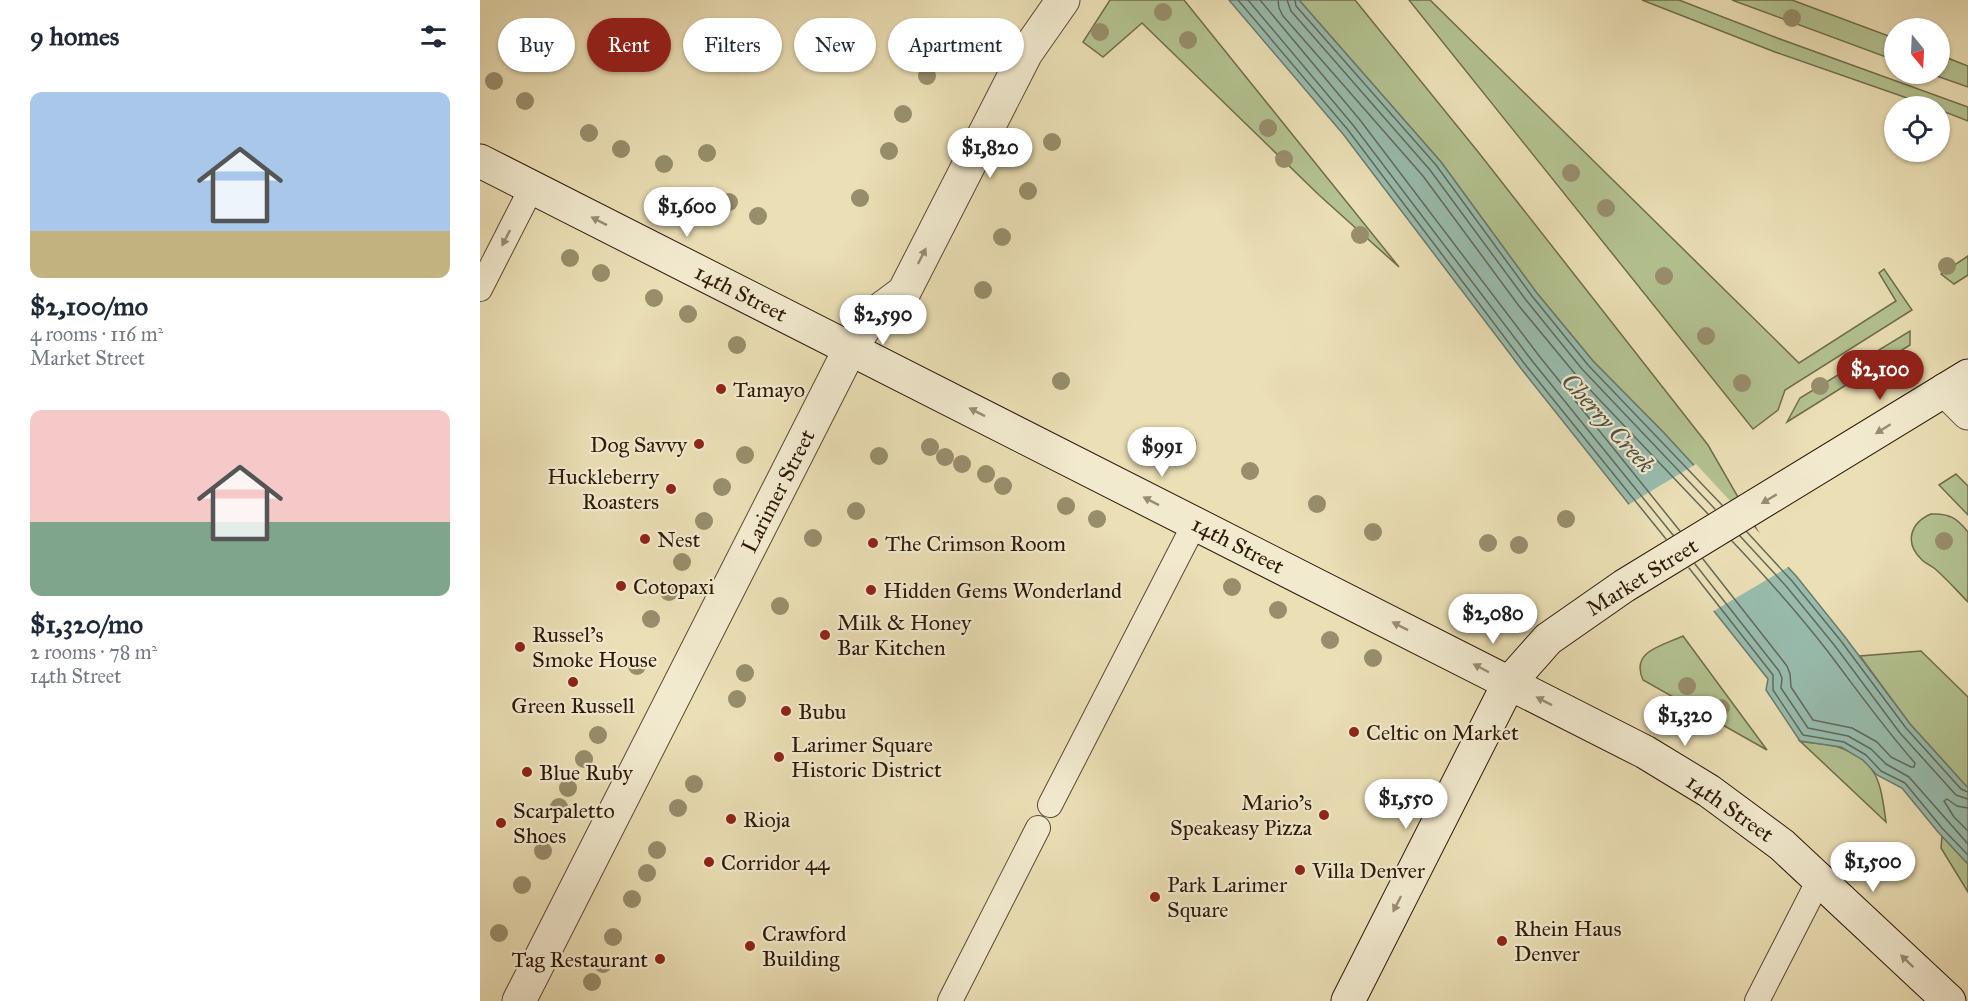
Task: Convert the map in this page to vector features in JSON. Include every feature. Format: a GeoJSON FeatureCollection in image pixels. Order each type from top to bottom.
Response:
{"type":"FeatureCollection","features":[{"type":"Feature","properties":{"kind":"main road","name":"Larimer Street"},"geometry":{"type":"LineString","coordinates":[[519,1001],[850,349],[873,315],[904,292],[1026,53],[1063,0]]}},
{"type":"Feature","properties":{"kind":"main road","name":"14th Street"},"geometry":{"type":"LineString","coordinates":[[480,161],[1645,752],[1709,791],[1775,839],[1820,878],[1949,1001]]}},
{"type":"Feature","properties":{"kind":"main road"},"geometry":{"type":"LineString","coordinates":[[1957,383],[1968,413]]}},
{"type":"Feature","properties":{"kind":"main road","name":"Market Street"},"geometry":{"type":"LineString","coordinates":[[1348,1001],[1509,683],[1553,635],[1624,586],[1957,383]]}},
{"type":"Feature","properties":{"kind":"lane"},"geometry":{"type":"LineString","coordinates":[[480,289],[532,187]]}},
{"type":"Feature","properties":{"kind":"lane"},"geometry":{"type":"LineString","coordinates":[[1050,805],[1195,523]]}},
{"type":"Feature","properties":{"kind":"lane"},"geometry":{"type":"LineString","coordinates":[[950,1001],[1038,828]]}},
{"type":"Feature","properties":{"kind":"lane"},"geometry":{"type":"LineString","coordinates":[[1757,1001],[1820,878]]}},
{"type":"Feature","properties":{"kind":"green space"},"geometry":{"type":"Polygon","coordinates":[[[1110,0],[1184,0],[1399,267],[1319,195],[1142,23],[1103,57],[1083,42],[1110,0]]]}},
{"type":"Feature","properties":{"kind":"green space"},"geometry":{"type":"Polygon","coordinates":[[[1299,0],[1355,0],[1479,153],[1708,445],[1764,542],[1664,433],[1593,361],[1536,292],[1441,162],[1299,0]]]}},
{"type":"Feature","properties":{"kind":"green space"},"geometry":{"type":"Polygon","coordinates":[[[1409,0],[1430,0],[1799,363],[1896,301],[1879,273],[1884,269],[1912,310],[1785,390],[1778,410],[1753,429],[1409,0]]]}},
{"type":"Feature","properties":{"kind":"green space"},"geometry":{"type":"Polygon","coordinates":[[[1642,0],[1679,0],[1884,77],[1884,84],[1904,84],[1938,96],[1901,96],[1775,52],[1642,0]]]}},
{"type":"Feature","properties":{"kind":"green space"},"geometry":{"type":"Polygon","coordinates":[[[1732,0],[1792,0],[1884,34],[1884,56],[1732,0]]]}},
{"type":"Feature","properties":{"kind":"green space"},"geometry":{"type":"Polygon","coordinates":[[[1950,59],[1968,66],[1968,87],[1950,81],[1950,59]]]}},
{"type":"Feature","properties":{"kind":"green space"},"geometry":{"type":"Polygon","coordinates":[[[1950,100],[1968,107],[1968,121],[1950,114],[1950,100]]]}},
{"type":"Feature","properties":{"kind":"green space"},"geometry":{"type":"Polygon","coordinates":[[[1968,256],[1968,275],[1954,284],[1941,274],[1968,256]]]}},
{"type":"Feature","properties":{"kind":"green space"},"geometry":{"type":"Polygon","coordinates":[[[1910,331],[1910,345],[1787,422],[1800,398],[1910,331]]]}},
{"type":"Feature","properties":{"kind":"green space"},"geometry":{"type":"Polygon","coordinates":[[[1956,474],[1968,486],[1968,515],[1939,485],[1956,474]]]}},
{"type":"Feature","properties":{"kind":"green space"},"geometry":{"type":"Polygon","coordinates":[[[1931,514],[1952,517],[1968,532],[1968,602],[1934,568],[1916,554],[1913,547],[1911,540],[1914,528],[1931,514]]]}},
{"type":"Feature","properties":{"kind":"green space"},"geometry":{"type":"Polygon","coordinates":[[[1683,636],[1767,750],[1643,680],[1640,670],[1644,656],[1683,636]]]}},
{"type":"Feature","properties":{"kind":"green space"},"geometry":{"type":"Polygon","coordinates":[[[1921,651],[1968,697],[1968,788],[1910,724],[1860,656],[1921,651]]]}},
{"type":"Feature","properties":{"kind":"green space"},"geometry":{"type":"Polygon","coordinates":[[[1800,741],[1836,746],[1864,760],[1871,768],[1880,787],[1886,822],[1800,741]]]}},
{"type":"Feature","properties":{"kind":"green space"},"geometry":{"type":"Polygon","coordinates":[[[1942,836],[1968,864],[1968,892],[1941,848],[1942,836]]]}},
{"type":"Feature","properties":{"kind":"water","name":"Cherry Creek"},"geometry":{"type":"Polygon","coordinates":[[[1229,0],[1299,0],[1441,162],[1536,292],[1593,361],[1664,433],[1797,577],[1910,724],[1968,788],[1968,864],[1902,788],[1877,775],[1863,760],[1841,747],[1800,741],[1766,690],[1768,679],[1523,371],[1343,134],[1229,0]]]}},
{"type":"Feature","properties":{"kind":"pier"},"geometry":{"type":"Polygon","coordinates":[[[1696,464],[1790,566],[1712,612],[1628,505],[1696,464]]]}},
{"type":"Feature","properties":{"kind":"place","name":"Tamayo"},"geometry":{"type":"Point","coordinates":[721,389]}},
{"type":"Feature","properties":{"kind":"place","name":"Dog Savvy"},"geometry":{"type":"Point","coordinates":[699,444]}},
{"type":"Feature","properties":{"kind":"place","name":"Huckleberry Roasters"},"geometry":{"type":"Point","coordinates":[671,489]}},
{"type":"Feature","properties":{"kind":"place","name":"Nest"},"geometry":{"type":"Point","coordinates":[645,539]}},
{"type":"Feature","properties":{"kind":"place","name":"The Crimson Room"},"geometry":{"type":"Point","coordinates":[873,543]}},
{"type":"Feature","properties":{"kind":"place","name":"Cotopaxi"},"geometry":{"type":"Point","coordinates":[621,586]}},
{"type":"Feature","properties":{"kind":"place","name":"Hidden Gems Wonderland"},"geometry":{"type":"Point","coordinates":[871,590]}},
{"type":"Feature","properties":{"kind":"place","name":"Milk & Honey Bar Kitchen"},"geometry":{"type":"Point","coordinates":[825,635]}},
{"type":"Feature","properties":{"kind":"place","name":"Russel’s Smoke House"},"geometry":{"type":"Point","coordinates":[520,647]}},
{"type":"Feature","properties":{"kind":"place","name":"Green Russell"},"geometry":{"type":"Point","coordinates":[573,682]}},
{"type":"Feature","properties":{"kind":"place","name":"Bubu"},"geometry":{"type":"Point","coordinates":[786,711]}},
{"type":"Feature","properties":{"kind":"place","name":"Celtic on Market"},"geometry":{"type":"Point","coordinates":[1354,732]}},
{"type":"Feature","properties":{"kind":"place","name":"Larimer Square Historic District"},"geometry":{"type":"Point","coordinates":[779,757]}},
{"type":"Feature","properties":{"kind":"place","name":"Blue Ruby"},"geometry":{"type":"Point","coordinates":[527,772]}},
{"type":"Feature","properties":{"kind":"place","name":"Mario’s Speakeasy Pizza"},"geometry":{"type":"Point","coordinates":[1324,815]}},
{"type":"Feature","properties":{"kind":"place","name":"Rioja"},"geometry":{"type":"Point","coordinates":[731,819]}},
{"type":"Feature","properties":{"kind":"place","name":"Scarpaletto Shoes"},"geometry":{"type":"Point","coordinates":[501,823]}},
{"type":"Feature","properties":{"kind":"place","name":"Corridor 44"},"geometry":{"type":"Point","coordinates":[709,862]}},
{"type":"Feature","properties":{"kind":"place","name":"Villa Denver"},"geometry":{"type":"Point","coordinates":[1300,870]}},
{"type":"Feature","properties":{"kind":"place","name":"Park Larimer Square"},"geometry":{"type":"Point","coordinates":[1155,897]}},
{"type":"Feature","properties":{"kind":"place","name":"Rhein Haus Denver"},"geometry":{"type":"Point","coordinates":[1502,941]}},
{"type":"Feature","properties":{"kind":"place","name":"Crawford Building"},"geometry":{"type":"Point","coordinates":[750,946]}},
{"type":"Feature","properties":{"kind":"place","name":"Tag Restaurant"},"geometry":{"type":"Point","coordinates":[660,959]}}]}
